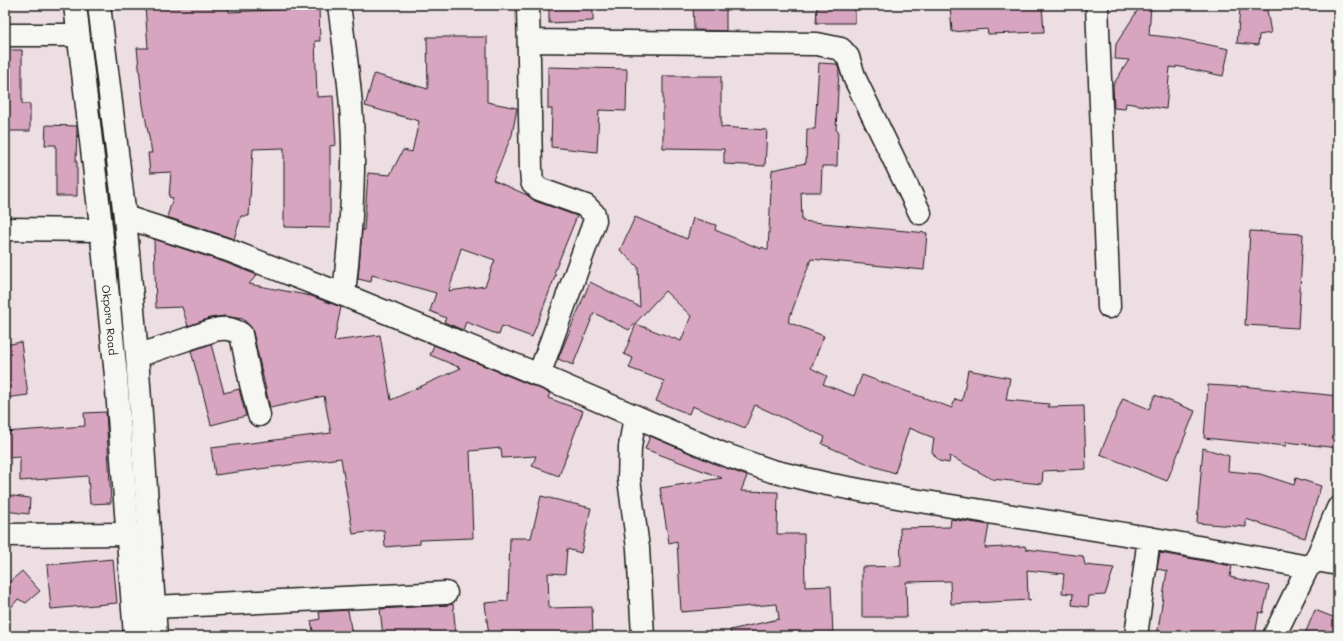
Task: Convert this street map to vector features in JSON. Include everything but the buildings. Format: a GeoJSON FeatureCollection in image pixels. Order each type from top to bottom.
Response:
{"type":"FeatureCollection","features":[{"type":"Feature","properties":{"kind":"street","name":"Okporo Road"},"geometry":{"type":"LineString","coordinates":[[75,5],[116,376],[135,636]]}},
{"type":"Feature","properties":{"kind":"street"},"geometry":{"type":"LineString","coordinates":[[99,5],[125,217],[137,356],[156,636]]}},
{"type":"Feature","properties":{"kind":"street"},"geometry":{"type":"LineString","coordinates":[[339,5],[352,116],[353,146],[351,216],[344,295]]}},
{"type":"Feature","properties":{"kind":"street"},"geometry":{"type":"LineString","coordinates":[[528,5],[532,182],[539,189],[586,206],[594,214],[595,220],[539,375]]}},
{"type":"Feature","properties":{"kind":"street"},"geometry":{"type":"LineString","coordinates":[[1097,5],[1108,307]]}},
{"type":"Feature","properties":{"kind":"street"},"geometry":{"type":"LineString","coordinates":[[5,35],[78,35]]}},
{"type":"Feature","properties":{"kind":"street"},"geometry":{"type":"LineString","coordinates":[[529,41],[818,44],[841,49],[848,57],[855,80],[920,213]]}},
{"type":"Feature","properties":{"kind":"street"},"geometry":{"type":"LineString","coordinates":[[125,217],[228,250],[344,295],[539,375],[723,454],[772,471],[827,484],[908,500],[1312,563],[1338,564]]}},
{"type":"Feature","properties":{"kind":"street"},"geometry":{"type":"LineString","coordinates":[[5,229],[101,230]]}},
{"type":"Feature","properties":{"kind":"street"},"geometry":{"type":"LineString","coordinates":[[137,356],[214,330],[225,328],[233,329],[241,334],[251,384],[260,415]]}},
{"type":"Feature","properties":{"kind":"street"},"geometry":{"type":"LineString","coordinates":[[635,416],[630,447],[629,479],[638,548],[643,636]]}},
{"type":"Feature","properties":{"kind":"street"},"geometry":{"type":"LineString","coordinates":[[1274,636],[1312,563],[1338,508]]}},
{"type":"Feature","properties":{"kind":"street"},"geometry":{"type":"LineString","coordinates":[[5,535],[127,534]]}},
{"type":"Feature","properties":{"kind":"street"},"geometry":{"type":"LineString","coordinates":[[1136,636],[1149,538]]}},
{"type":"Feature","properties":{"kind":"street"},"geometry":{"type":"LineString","coordinates":[[154,607],[446,592]]}}]}
